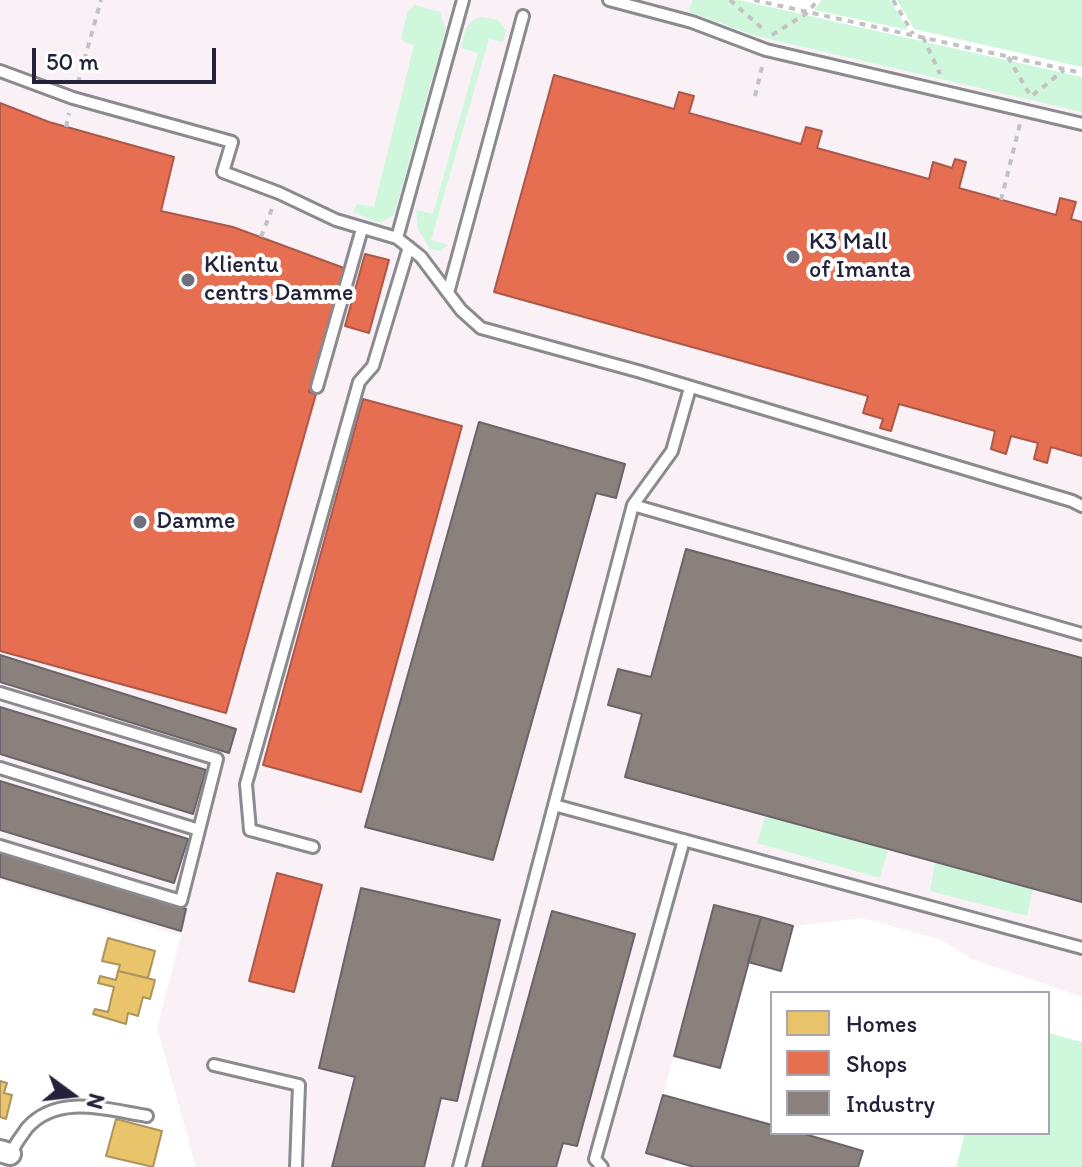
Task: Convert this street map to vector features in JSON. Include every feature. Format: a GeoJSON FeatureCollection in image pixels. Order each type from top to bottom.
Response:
{"type":"FeatureCollection","features":[{"type":"Feature","properties":{"kind":"lane"},"geometry":{"type":"LineString","coordinates":[[397,238],[463,0]]}},
{"type":"Feature","properties":{"kind":"lane"},"geometry":{"type":"LineString","coordinates":[[609,0],[692,22],[766,50],[1082,124]]}},
{"type":"Feature","properties":{"kind":"lane"},"geometry":{"type":"LineString","coordinates":[[448,293],[523,16]]}},
{"type":"Feature","properties":{"kind":"lane"},"geometry":{"type":"LineString","coordinates":[[0,71],[73,98],[232,142],[223,172],[279,193],[336,220],[397,238],[421,257],[461,310],[481,328],[641,372],[1082,506]]}},
{"type":"Feature","properties":{"kind":"lane"},"geometry":{"type":"LineString","coordinates":[[317,387],[362,229]]}},
{"type":"Feature","properties":{"kind":"lane"},"geometry":{"type":"LineString","coordinates":[[313,847],[250,830],[246,784],[359,382],[373,366],[409,247]]}},
{"type":"Feature","properties":{"kind":"lane"},"geometry":{"type":"LineString","coordinates":[[459,1167],[633,505],[672,451],[690,388]]}},
{"type":"Feature","properties":{"kind":"lane"},"geometry":{"type":"LineString","coordinates":[[633,505],[1082,634]]}},
{"type":"Feature","properties":{"kind":"lane"},"geometry":{"type":"LineString","coordinates":[[0,693],[217,759],[181,901],[0,846]]}},
{"type":"Feature","properties":{"kind":"lane"},"geometry":{"type":"LineString","coordinates":[[0,768],[199,830]]}},
{"type":"Feature","properties":{"kind":"lane"},"geometry":{"type":"LineString","coordinates":[[554,805],[1082,948]]}},
{"type":"Feature","properties":{"kind":"lane"},"geometry":{"type":"LineString","coordinates":[[602,1167],[595,1159],[684,840]]}},
{"type":"Feature","properties":{"kind":"lane"},"geometry":{"type":"LineString","coordinates":[[214,1065],[299,1085],[296,1167]]}},
{"type":"Feature","properties":{"kind":"lane"},"geometry":{"type":"LineString","coordinates":[[5,1152],[41,1116],[66,1106],[147,1116]]}},
{"type":"Feature","properties":{"kind":"path"},"geometry":{"type":"LineString","coordinates":[[77,85],[101,0]]}},
{"type":"Feature","properties":{"kind":"path"},"geometry":{"type":"LineString","coordinates":[[754,0],[1082,73]]}},
{"type":"Feature","properties":{"kind":"path"},"geometry":{"type":"LineString","coordinates":[[770,36],[807,13],[818,0]]}},
{"type":"Feature","properties":{"kind":"path"},"geometry":{"type":"LineString","coordinates":[[893,0],[913,34]]}},
{"type":"Feature","properties":{"kind":"path"},"geometry":{"type":"LineString","coordinates":[[923,37],[949,93]]}},
{"type":"Feature","properties":{"kind":"path"},"geometry":{"type":"LineString","coordinates":[[1008,57],[1031,97]]}},
{"type":"Feature","properties":{"kind":"path"},"geometry":{"type":"LineString","coordinates":[[66,127],[70,109]]}},
{"type":"Feature","properties":{"kind":"path"},"geometry":{"type":"LineString","coordinates":[[261,237],[279,193]]}},
{"type":"Feature","properties":{"kind":"shaded area"},"geometry":{"type":"Polygon","coordinates":[[[0,0],[692,0],[689,13],[756,36],[1082,112],[1082,997],[971,959],[942,940],[863,918],[793,926],[715,905],[647,1153],[667,1159],[664,1167],[196,1167],[157,1028],[181,936],[0,880],[0,0]]]}},
{"type":"Feature","properties":{"kind":"green space"},"geometry":{"type":"Polygon","coordinates":[[[692,0],[739,0],[1082,77],[1082,112],[756,36],[689,12],[692,0]]]}},
{"type":"Feature","properties":{"kind":"green space"},"geometry":{"type":"Polygon","coordinates":[[[822,0],[890,0],[908,30],[814,10],[822,0]]]}},
{"type":"Feature","properties":{"kind":"green space"},"geometry":{"type":"Polygon","coordinates":[[[897,0],[1082,0],[1082,67],[914,29],[897,0]]]}},
{"type":"Feature","properties":{"kind":"green space"},"geometry":{"type":"Polygon","coordinates":[[[415,5],[440,12],[446,29],[394,215],[379,223],[353,212],[357,204],[374,207],[414,45],[401,38],[408,11],[415,5]]]}},
{"type":"Feature","properties":{"kind":"green space"},"geometry":{"type":"Polygon","coordinates":[[[482,17],[498,20],[506,30],[503,42],[489,39],[431,240],[448,245],[440,251],[430,249],[418,229],[416,210],[433,214],[478,53],[461,48],[469,24],[482,17]]]}},
{"type":"Feature","properties":{"kind":"green space"},"geometry":{"type":"Polygon","coordinates":[[[766,814],[888,849],[880,878],[757,843],[766,814]]]}},
{"type":"Feature","properties":{"kind":"green space"},"geometry":{"type":"Polygon","coordinates":[[[935,862],[1033,888],[1027,916],[930,891],[935,862]]]}},
{"type":"Feature","properties":{"kind":"green space"},"geometry":{"type":"Polygon","coordinates":[[[1050,1034],[1082,1042],[1082,1167],[956,1167],[964,1135],[1050,1135],[1050,1034]]]}},
{"type":"Feature","properties":{"kind":"building: Homes"},"geometry":{"type":"Polygon","coordinates":[[[108,938],[155,951],[148,978],[118,971],[120,965],[102,961],[108,938]]]}},
{"type":"Feature","properties":{"kind":"building: Homes"},"geometry":{"type":"Polygon","coordinates":[[[118,971],[155,980],[150,999],[143,997],[138,1016],[128,1013],[126,1024],[93,1014],[95,1009],[108,1012],[114,987],[98,983],[100,976],[116,980],[118,971]]]}},
{"type":"Feature","properties":{"kind":"building: Homes"},"geometry":{"type":"Polygon","coordinates":[[[0,1081],[7,1083],[4,1093],[12,1095],[6,1119],[0,1117],[0,1081]]]}},
{"type":"Feature","properties":{"kind":"building: Homes"},"geometry":{"type":"Polygon","coordinates":[[[116,1119],[162,1131],[153,1167],[106,1156],[116,1119]]]}},
{"type":"Feature","properties":{"kind":"building: Shops","name":"K3 Mall of Imanta"},"geometry":{"type":"Polygon","coordinates":[[[554,75],[674,109],[679,92],[694,96],[689,113],[801,144],[806,127],[822,131],[817,148],[929,179],[933,162],[952,168],[955,159],[966,162],[959,188],[1056,215],[1060,198],[1076,202],[1071,219],[1082,222],[1082,456],[1051,447],[1047,463],[1034,459],[1038,443],[1011,436],[1006,454],[991,449],[995,431],[899,404],[891,431],[880,428],[883,419],[863,413],[868,396],[494,292],[554,75]]]}},
{"type":"Feature","properties":{"kind":"building: Shops","name":"Damme"},"geometry":{"type":"Polygon","coordinates":[[[0,103],[49,122],[174,157],[161,211],[233,227],[344,268],[309,392],[316,394],[226,713],[0,651],[0,103]]]}},
{"type":"Feature","properties":{"kind":"building: Shops"},"geometry":{"type":"Polygon","coordinates":[[[365,254],[389,260],[369,333],[345,326],[365,254]]]}},
{"type":"Feature","properties":{"kind":"building: Shops"},"geometry":{"type":"Polygon","coordinates":[[[363,399],[462,426],[361,792],[263,765],[363,399]]]}},
{"type":"Feature","properties":{"kind":"building: Shops"},"geometry":{"type":"Polygon","coordinates":[[[277,873],[322,885],[294,992],[249,981],[277,873]]]}},
{"type":"Feature","properties":{"kind":"building: Industry"},"geometry":{"type":"Polygon","coordinates":[[[479,422],[625,464],[616,498],[596,493],[493,860],[365,827],[479,422]]]}},
{"type":"Feature","properties":{"kind":"building: Industry"},"geometry":{"type":"Polygon","coordinates":[[[686,549],[1082,658],[1082,902],[625,777],[642,714],[608,705],[618,669],[651,677],[686,549]]]}},
{"type":"Feature","properties":{"kind":"building: Industry"},"geometry":{"type":"Polygon","coordinates":[[[0,655],[236,729],[229,753],[0,682],[0,655]]]}},
{"type":"Feature","properties":{"kind":"building: Industry"},"geometry":{"type":"Polygon","coordinates":[[[0,707],[206,770],[193,814],[0,754],[0,707]]]}},
{"type":"Feature","properties":{"kind":"building: Industry"},"geometry":{"type":"Polygon","coordinates":[[[0,781],[188,839],[174,883],[0,830],[0,781]]]}},
{"type":"Feature","properties":{"kind":"building: Industry"},"geometry":{"type":"Polygon","coordinates":[[[0,853],[186,909],[181,931],[0,877],[0,853]]]}},
{"type":"Feature","properties":{"kind":"building: Industry"},"geometry":{"type":"Polygon","coordinates":[[[361,888],[500,920],[457,1101],[441,1098],[424,1167],[332,1167],[355,1077],[319,1068],[361,888]]]}},
{"type":"Feature","properties":{"kind":"building: Industry"},"geometry":{"type":"Polygon","coordinates":[[[714,905],[761,917],[720,1068],[674,1056],[714,905]]]}},
{"type":"Feature","properties":{"kind":"building: Industry"},"geometry":{"type":"Polygon","coordinates":[[[552,911],[635,934],[577,1146],[563,1143],[556,1167],[482,1167],[552,911]]]}},
{"type":"Feature","properties":{"kind":"building: Industry"},"geometry":{"type":"Polygon","coordinates":[[[761,917],[793,926],[781,971],[748,962],[761,917]]]}},
{"type":"Feature","properties":{"kind":"building: Industry"},"geometry":{"type":"Polygon","coordinates":[[[663,1095],[770,1124],[770,1135],[808,1135],[863,1151],[858,1167],[694,1167],[646,1153],[663,1095]]]}},
{"type":"Feature","properties":{"kind":"place","name":"K3 Mall of Imanta"},"geometry":{"type":"Point","coordinates":[793,257]}},
{"type":"Feature","properties":{"kind":"place","name":"Klientu centrs Damme"},"geometry":{"type":"Point","coordinates":[188,280]}},
{"type":"Feature","properties":{"kind":"place","name":"Damme"},"geometry":{"type":"Point","coordinates":[140,522]}}]}
